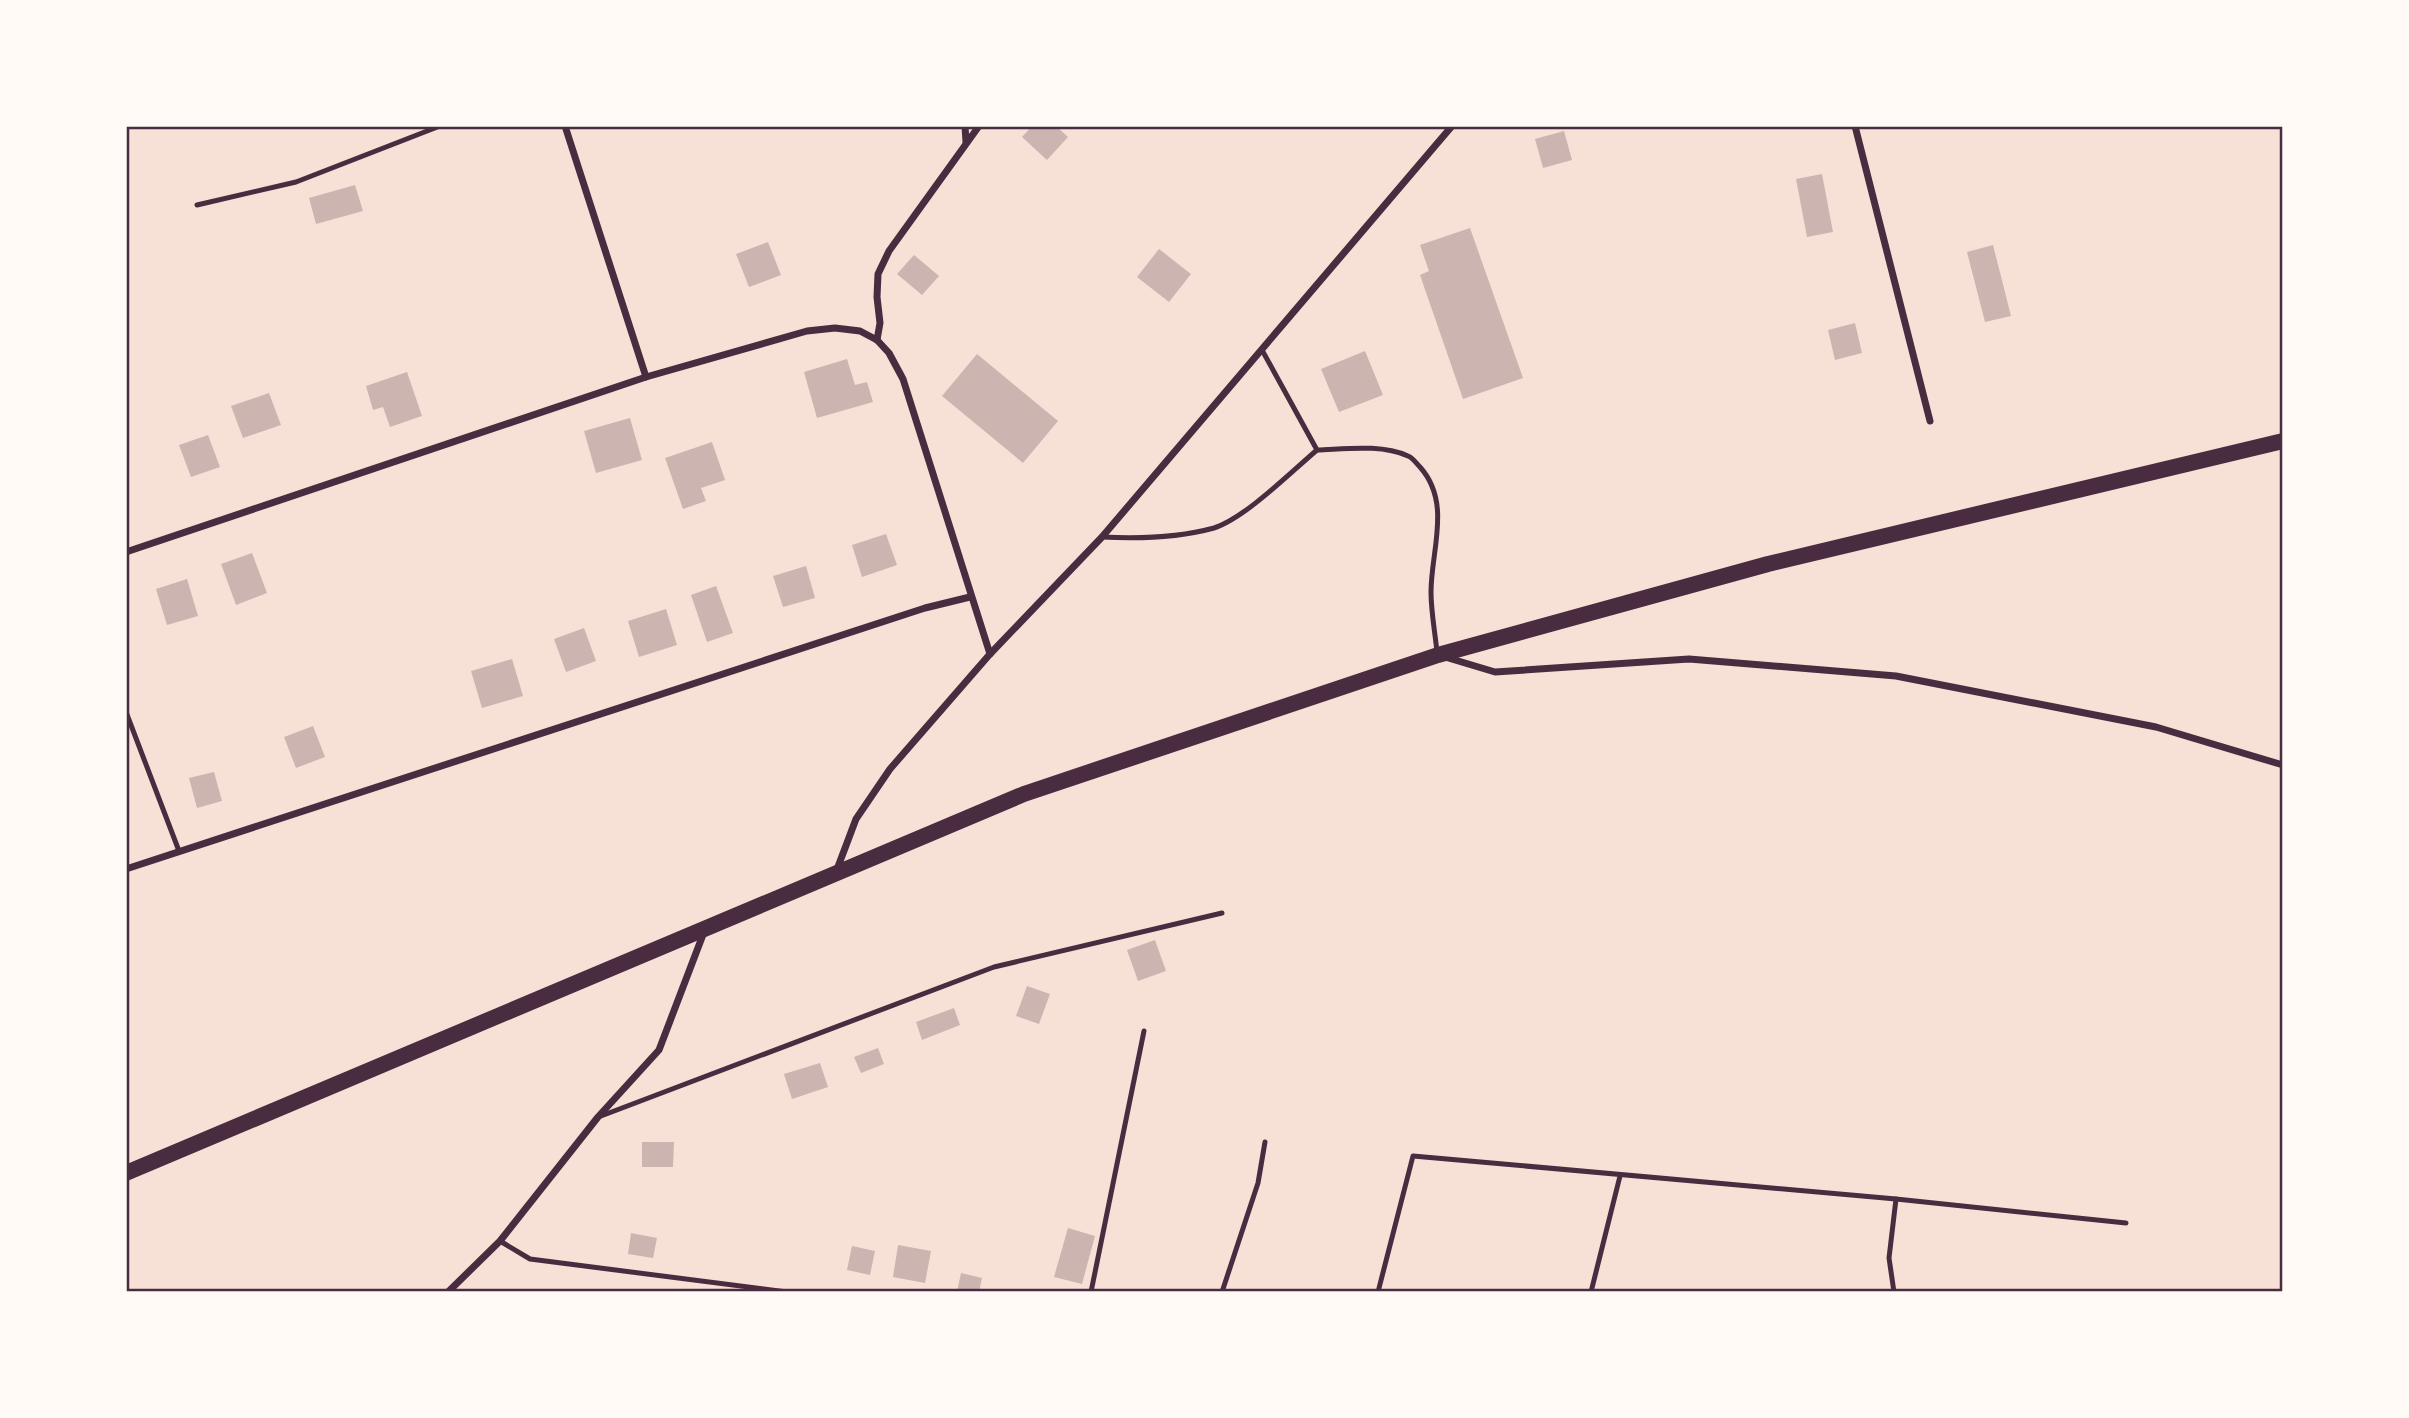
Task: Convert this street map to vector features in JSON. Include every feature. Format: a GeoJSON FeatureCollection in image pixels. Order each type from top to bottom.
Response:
{"type":"FeatureCollection","features":[{"type":"Feature","properties":{"kind":"main road"},"geometry":{"type":"LineString","coordinates":[[126,1173],[1024,794],[1438,655],[1768,564],[2283,441]]}},
{"type":"Feature","properties":{"kind":"street"},"geometry":{"type":"LineString","coordinates":[[565,126],[646,377]]}},
{"type":"Feature","properties":{"kind":"street"},"geometry":{"type":"LineString","coordinates":[[965,126],[967,142]]}},
{"type":"Feature","properties":{"kind":"street"},"geometry":{"type":"LineString","coordinates":[[877,340],[880,323],[878,274],[889,251],[979,126]]}},
{"type":"Feature","properties":{"kind":"street"},"geometry":{"type":"LineString","coordinates":[[835,873],[856,819],[890,768],[990,654],[1102,537],[1452,126]]}},
{"type":"Feature","properties":{"kind":"street"},"geometry":{"type":"LineString","coordinates":[[1855,126],[1930,421]]}},
{"type":"Feature","properties":{"kind":"street"},"geometry":{"type":"LineString","coordinates":[[126,552],[646,377],[807,331],[835,328],[860,331],[877,340],[903,379],[990,654]]}},
{"type":"Feature","properties":{"kind":"street"},"geometry":{"type":"LineString","coordinates":[[126,869],[912,612],[970,597]]}},
{"type":"Feature","properties":{"kind":"street"},"geometry":{"type":"LineString","coordinates":[[1438,655],[1495,672],[1689,659],[1896,676],[2156,727],[2283,765]]}},
{"type":"Feature","properties":{"kind":"street"},"geometry":{"type":"LineString","coordinates":[[448,1292],[500,1241],[598,1117],[659,1050],[705,929]]}},
{"type":"Feature","properties":{"kind":"lane"},"geometry":{"type":"LineString","coordinates":[[197,205],[296,182],[440,126]]}},
{"type":"Feature","properties":{"kind":"lane"},"geometry":{"type":"LineString","coordinates":[[1262,350],[1317,450]]}},
{"type":"Feature","properties":{"kind":"lane"},"geometry":{"type":"LineString","coordinates":[[1102,537],[1148,539],[1216,527],[1240,514],[1317,450],[1384,449],[1411,457],[1427,475],[1436,497],[1439,520],[1431,594],[1438,655]]}},
{"type":"Feature","properties":{"kind":"lane"},"geometry":{"type":"LineString","coordinates":[[126,712],[179,852]]}},
{"type":"Feature","properties":{"kind":"lane"},"geometry":{"type":"LineString","coordinates":[[598,1117],[994,967],[1222,913]]}},
{"type":"Feature","properties":{"kind":"lane"},"geometry":{"type":"LineString","coordinates":[[1091,1292],[1144,1031]]}},
{"type":"Feature","properties":{"kind":"lane"},"geometry":{"type":"LineString","coordinates":[[1222,1292],[1258,1183],[1265,1142]]}},
{"type":"Feature","properties":{"kind":"lane"},"geometry":{"type":"LineString","coordinates":[[1378,1292],[1413,1156],[1896,1199],[2126,1223]]}},
{"type":"Feature","properties":{"kind":"lane"},"geometry":{"type":"LineString","coordinates":[[1591,1292],[1620,1176]]}},
{"type":"Feature","properties":{"kind":"lane"},"geometry":{"type":"LineString","coordinates":[[1894,1292],[1889,1258],[1896,1199]]}},
{"type":"Feature","properties":{"kind":"lane"},"geometry":{"type":"LineString","coordinates":[[500,1241],[530,1259],[787,1292]]}},
{"type":"Feature","properties":{"kind":"building"},"geometry":{"type":"Polygon","coordinates":[[[1032,126],[1056,126],[1068,137],[1047,160],[1022,137],[1032,126]]]}},
{"type":"Feature","properties":{"kind":"building"},"geometry":{"type":"Polygon","coordinates":[[[1564,131],[1572,160],[1543,168],[1535,139],[1564,131]]]}},
{"type":"Feature","properties":{"kind":"building"},"geometry":{"type":"Polygon","coordinates":[[[1822,174],[1833,232],[1807,237],[1796,179],[1822,174]]]}},
{"type":"Feature","properties":{"kind":"building"},"geometry":{"type":"Polygon","coordinates":[[[355,185],[363,211],[316,224],[309,198],[355,185]]]}},
{"type":"Feature","properties":{"kind":"building"},"geometry":{"type":"Polygon","coordinates":[[[1470,228],[1523,378],[1463,399],[1420,275],[1429,271],[1420,245],[1470,228]]]}},
{"type":"Feature","properties":{"kind":"building"},"geometry":{"type":"Polygon","coordinates":[[[768,242],[781,275],[749,287],[736,254],[768,242]]]}},
{"type":"Feature","properties":{"kind":"building"},"geometry":{"type":"Polygon","coordinates":[[[1993,245],[2011,316],[1985,322],[1967,252],[1993,245]]]}},
{"type":"Feature","properties":{"kind":"building"},"geometry":{"type":"Polygon","coordinates":[[[1159,249],[1191,274],[1169,302],[1137,277],[1159,249]]]}},
{"type":"Feature","properties":{"kind":"building"},"geometry":{"type":"Polygon","coordinates":[[[914,255],[939,276],[922,295],[897,274],[914,255]]]}},
{"type":"Feature","properties":{"kind":"building"},"geometry":{"type":"Polygon","coordinates":[[[1855,323],[1862,353],[1835,360],[1828,330],[1855,323]]]}},
{"type":"Feature","properties":{"kind":"building"},"geometry":{"type":"Polygon","coordinates":[[[1365,351],[1383,395],[1339,412],[1321,369],[1365,351]]]}},
{"type":"Feature","properties":{"kind":"building"},"geometry":{"type":"Polygon","coordinates":[[[977,354],[1058,421],[1023,463],[942,396],[977,354]]]}},
{"type":"Feature","properties":{"kind":"building"},"geometry":{"type":"Polygon","coordinates":[[[847,359],[855,385],[867,382],[873,402],[817,418],[804,372],[847,359]]]}},
{"type":"Feature","properties":{"kind":"building"},"geometry":{"type":"Polygon","coordinates":[[[407,372],[422,416],[390,427],[383,407],[373,410],[366,386],[407,372]]]}},
{"type":"Feature","properties":{"kind":"building"},"geometry":{"type":"Polygon","coordinates":[[[269,393],[281,425],[243,438],[231,406],[269,393]]]}},
{"type":"Feature","properties":{"kind":"building"},"geometry":{"type":"Polygon","coordinates":[[[630,418],[642,460],[596,473],[584,431],[630,418]]]}},
{"type":"Feature","properties":{"kind":"building"},"geometry":{"type":"Polygon","coordinates":[[[208,435],[220,467],[191,477],[179,445],[208,435]]]}},
{"type":"Feature","properties":{"kind":"building"},"geometry":{"type":"Polygon","coordinates":[[[712,442],[725,480],[701,488],[706,501],[683,509],[665,458],[712,442]]]}},
{"type":"Feature","properties":{"kind":"building"},"geometry":{"type":"Polygon","coordinates":[[[886,534],[897,565],[862,577],[852,545],[886,534]]]}},
{"type":"Feature","properties":{"kind":"building"},"geometry":{"type":"Polygon","coordinates":[[[252,553],[267,593],[236,605],[221,564],[252,553]]]}},
{"type":"Feature","properties":{"kind":"building"},"geometry":{"type":"Polygon","coordinates":[[[806,566],[815,598],[783,607],[773,576],[806,566]]]}},
{"type":"Feature","properties":{"kind":"building"},"geometry":{"type":"Polygon","coordinates":[[[187,579],[198,616],[167,625],[156,589],[187,579]]]}},
{"type":"Feature","properties":{"kind":"building"},"geometry":{"type":"Polygon","coordinates":[[[716,586],[733,633],[707,642],[691,595],[716,586]]]}},
{"type":"Feature","properties":{"kind":"building"},"geometry":{"type":"Polygon","coordinates":[[[666,609],[677,645],[639,657],[628,621],[666,609]]]}},
{"type":"Feature","properties":{"kind":"building"},"geometry":{"type":"Polygon","coordinates":[[[584,628],[596,661],[566,672],[554,639],[584,628]]]}},
{"type":"Feature","properties":{"kind":"building"},"geometry":{"type":"Polygon","coordinates":[[[512,659],[523,696],[482,708],[471,671],[512,659]]]}},
{"type":"Feature","properties":{"kind":"building"},"geometry":{"type":"Polygon","coordinates":[[[313,726],[325,757],[296,768],[284,737],[313,726]]]}},
{"type":"Feature","properties":{"kind":"building"},"geometry":{"type":"Polygon","coordinates":[[[214,772],[222,801],[197,808],[189,778],[214,772]]]}},
{"type":"Feature","properties":{"kind":"building"},"geometry":{"type":"Polygon","coordinates":[[[1155,940],[1166,971],[1138,981],[1127,950],[1155,940]]]}},
{"type":"Feature","properties":{"kind":"building"},"geometry":{"type":"Polygon","coordinates":[[[1027,986],[1050,994],[1039,1024],[1016,1016],[1027,986]]]}},
{"type":"Feature","properties":{"kind":"building"},"geometry":{"type":"Polygon","coordinates":[[[954,1008],[960,1025],[922,1040],[916,1022],[954,1008]]]}},
{"type":"Feature","properties":{"kind":"building"},"geometry":{"type":"Polygon","coordinates":[[[878,1048],[884,1064],[861,1073],[854,1057],[878,1048]]]}},
{"type":"Feature","properties":{"kind":"building"},"geometry":{"type":"Polygon","coordinates":[[[820,1063],[828,1087],[792,1099],[784,1074],[820,1063]]]}},
{"type":"Feature","properties":{"kind":"building"},"geometry":{"type":"Polygon","coordinates":[[[642,1142],[674,1142],[673,1167],[642,1167],[642,1142]]]}},
{"type":"Feature","properties":{"kind":"building"},"geometry":{"type":"Polygon","coordinates":[[[1068,1228],[1095,1236],[1082,1284],[1054,1277],[1068,1228]]]}},
{"type":"Feature","properties":{"kind":"building"},"geometry":{"type":"Polygon","coordinates":[[[631,1233],[657,1238],[653,1258],[628,1254],[631,1233]]]}},
{"type":"Feature","properties":{"kind":"building"},"geometry":{"type":"Polygon","coordinates":[[[898,1245],[931,1251],[925,1283],[893,1277],[898,1245]]]}},
{"type":"Feature","properties":{"kind":"building"},"geometry":{"type":"Polygon","coordinates":[[[852,1246],[875,1251],[870,1275],[847,1270],[852,1246]]]}},
{"type":"Feature","properties":{"kind":"building"},"geometry":{"type":"Polygon","coordinates":[[[961,1273],[982,1278],[979,1292],[957,1292],[961,1273]]]}}]}
